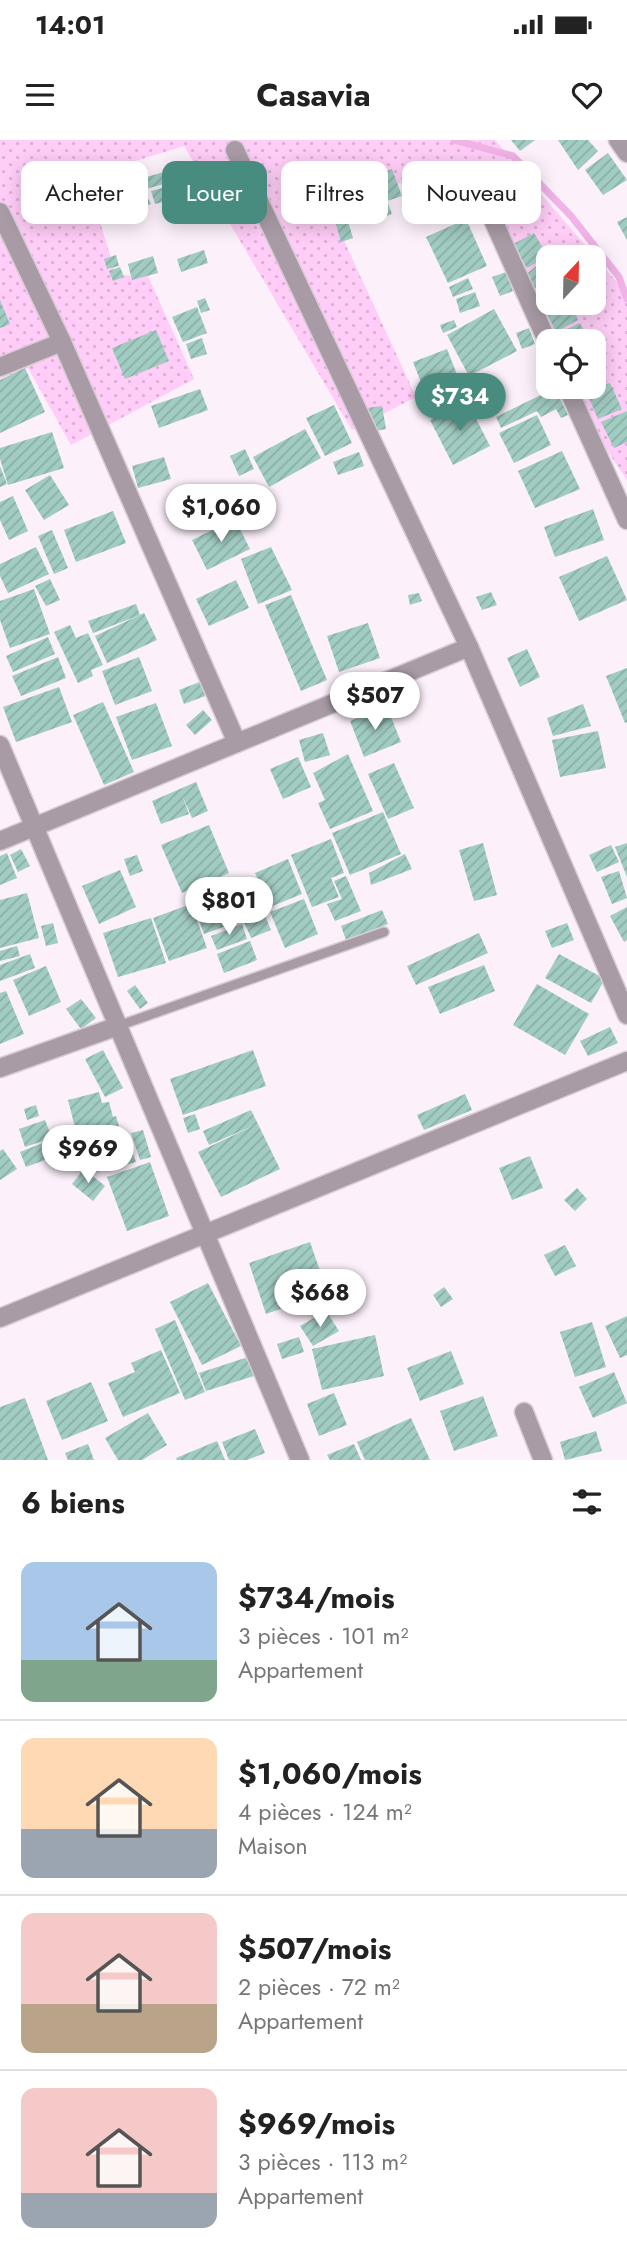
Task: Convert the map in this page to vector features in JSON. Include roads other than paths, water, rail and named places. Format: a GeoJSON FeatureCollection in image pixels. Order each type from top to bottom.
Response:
{"type":"FeatureCollection","features":[{"type":"Feature","properties":{"kind":"street"},"geometry":{"type":"LineString","coordinates":[[618,140],[627,153]]}},
{"type":"Feature","properties":{"kind":"street"},"geometry":{"type":"LineString","coordinates":[[235,150],[469,647],[627,1015]]}},
{"type":"Feature","properties":{"kind":"street"},"geometry":{"type":"LineString","coordinates":[[0,212],[62,342],[237,743]]}},
{"type":"Feature","properties":{"kind":"street"},"geometry":{"type":"LineString","coordinates":[[495,224],[542,329]]}},
{"type":"Feature","properties":{"kind":"street"},"geometry":{"type":"LineString","coordinates":[[0,367],[62,342]]}},
{"type":"Feature","properties":{"kind":"street"},"geometry":{"type":"LineString","coordinates":[[572,399],[627,520]]}},
{"type":"Feature","properties":{"kind":"street"},"geometry":{"type":"LineString","coordinates":[[0,841],[469,647]]}},
{"type":"Feature","properties":{"kind":"street"},"geometry":{"type":"LineString","coordinates":[[0,745],[300,1460]]}},
{"type":"Feature","properties":{"kind":"street"},"geometry":{"type":"LineString","coordinates":[[0,1068],[118,1026]]}},
{"type":"Feature","properties":{"kind":"street"},"geometry":{"type":"LineString","coordinates":[[0,1318],[627,1061]]}},
{"type":"Feature","properties":{"kind":"street"},"geometry":{"type":"LineString","coordinates":[[524,1412],[543,1460]]}},
{"type":"Feature","properties":{"kind":"lane"},"geometry":{"type":"LineString","coordinates":[[118,1026],[384,932]]}},
{"type":"Feature","properties":{"kind":"waterway"},"geometry":{"type":"LineString","coordinates":[[454,140],[513,156],[571,216],[619,277],[627,299]]}}]}
